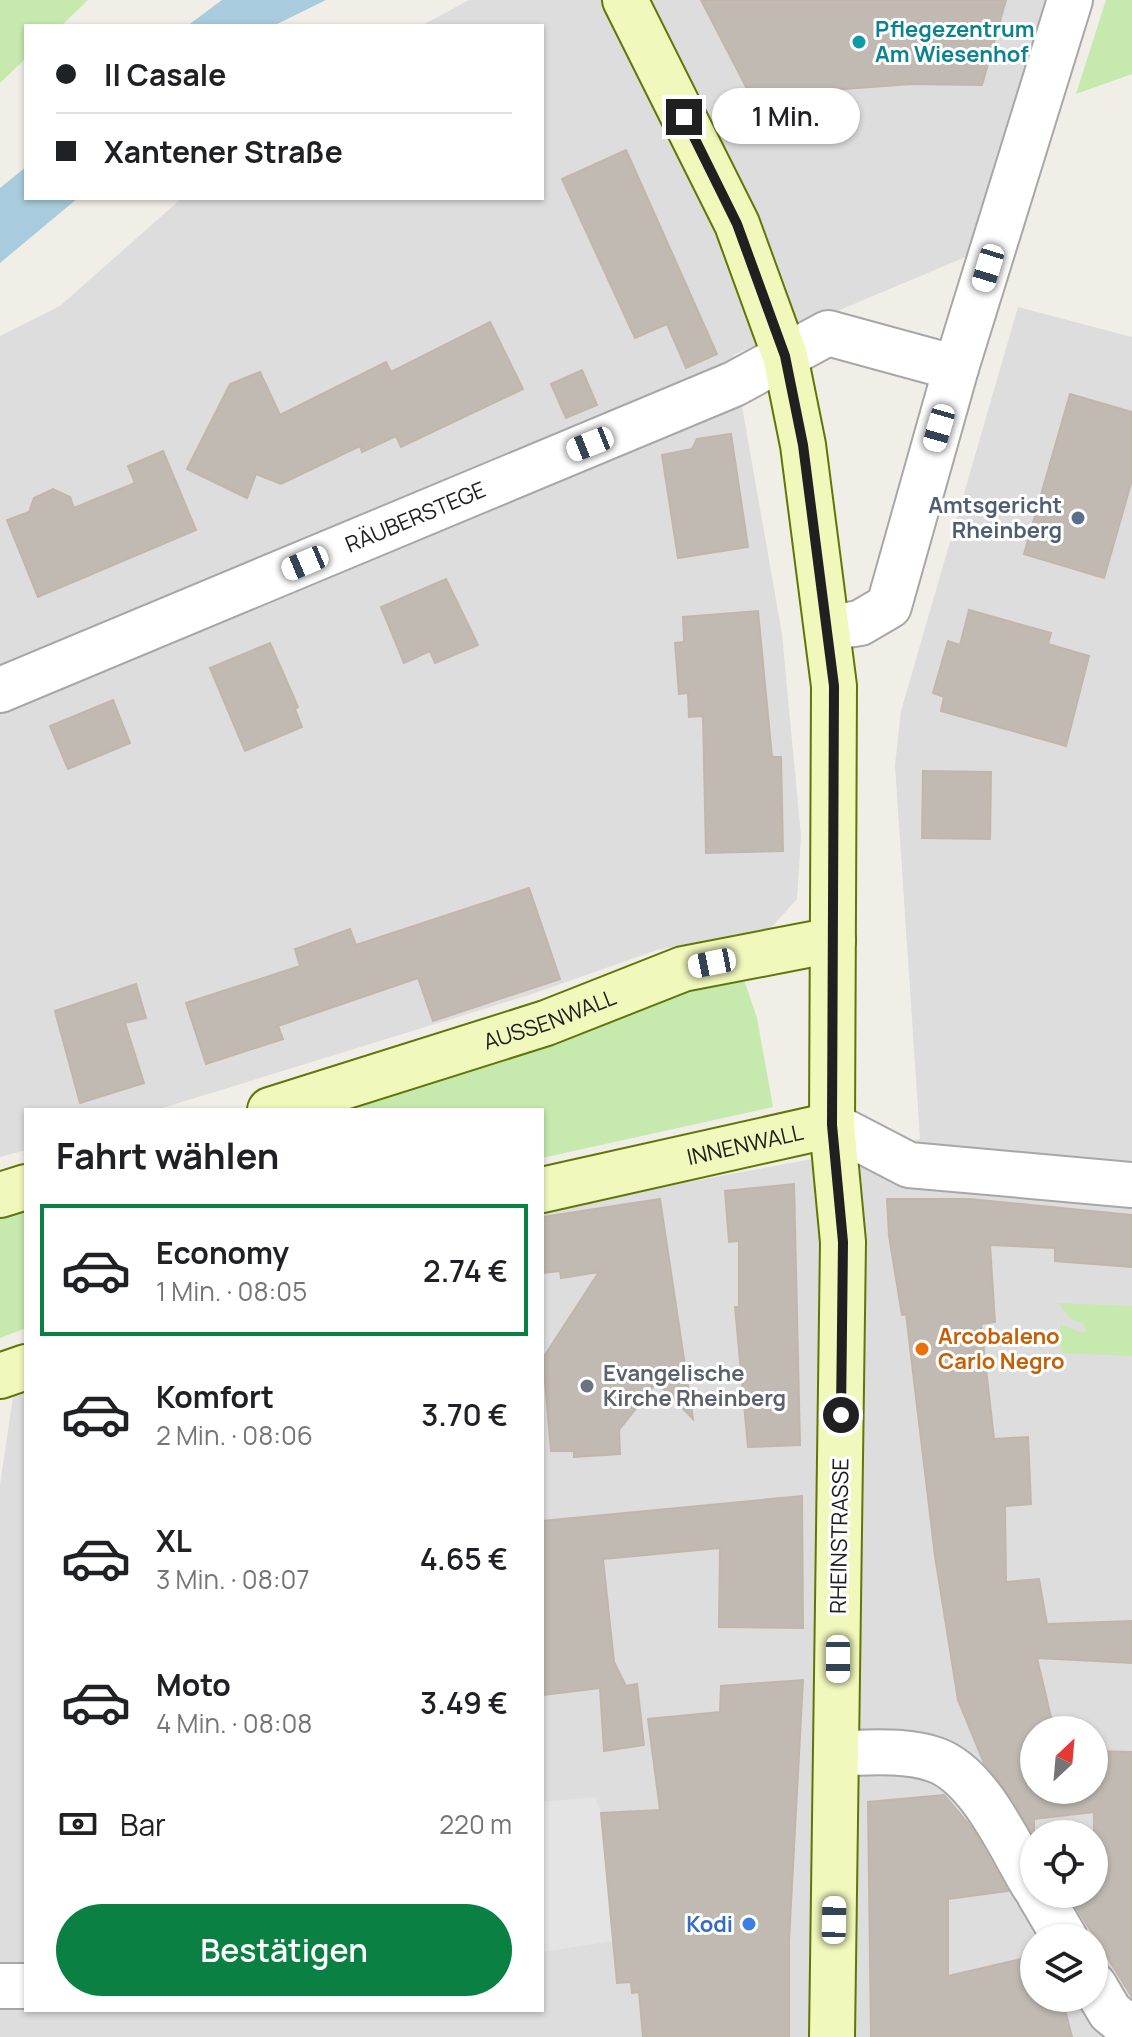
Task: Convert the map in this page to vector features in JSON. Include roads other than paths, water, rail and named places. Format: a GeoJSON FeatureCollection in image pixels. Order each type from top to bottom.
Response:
{"type":"FeatureCollection","features":[{"type":"Feature","properties":{"kind":"street","name":"RHEINSTRASSE"},"geometry":{"type":"LineString","coordinates":[[625,0],[737,224],[785,356],[803,445],[834,686],[832,1125],[843,1242],[832,2037]]}},
{"type":"Feature","properties":{"kind":"street"},"geometry":{"type":"LineString","coordinates":[[828,628],[860,623],[889,606],[956,368],[1070,0]]}},
{"type":"Feature","properties":{"kind":"street"},"geometry":{"type":"LineString","coordinates":[[785,356],[828,333],[956,368]]}},
{"type":"Feature","properties":{"kind":"street","name":"RÄUBERSTEGE"},"geometry":{"type":"LineString","coordinates":[[0,690],[734,384],[785,356]]}},
{"type":"Feature","properties":{"kind":"street","name":"AUSSENWALL"},"geometry":{"type":"LineString","coordinates":[[276,1108],[546,1023],[683,969],[833,940]]}},
{"type":"Feature","properties":{"kind":"street","name":"INNENWALL"},"geometry":{"type":"LineString","coordinates":[[544,1190],[832,1125],[909,1165],[1132,1185]]}},
{"type":"Feature","properties":{"kind":"street"},"geometry":{"type":"LineString","coordinates":[[0,1195],[24,1188]]}},
{"type":"Feature","properties":{"kind":"street"},"geometry":{"type":"LineString","coordinates":[[0,1376],[24,1368]]}},
{"type":"Feature","properties":{"kind":"street"},"geometry":{"type":"LineString","coordinates":[[837,1753],[904,1754],[935,1760],[955,1770],[975,1789],[1020,1863]]}},
{"type":"Feature","properties":{"kind":"street"},"geometry":{"type":"LineString","coordinates":[[0,1986],[24,1986]]}},
{"type":"Feature","properties":{"kind":"street"},"geometry":{"type":"LineString","coordinates":[[1108,2009],[1132,2030]]}},
{"type":"Feature","properties":{"kind":"water"},"geometry":{"type":"Polygon","coordinates":[[[222,0],[326,0],[277,24],[190,24],[222,0]]]}},
{"type":"Feature","properties":{"kind":"water"},"geometry":{"type":"Polygon","coordinates":[[[24,169],[24,200],[76,200],[0,263],[0,188],[24,169]]]}},
{"type":"Feature","properties":{"kind":"place","name":"Pflegezentrum Am Wiesenhof"},"geometry":{"type":"Point","coordinates":[859,42]}},
{"type":"Feature","properties":{"kind":"place","name":"Amtsgericht Rheinberg"},"geometry":{"type":"Point","coordinates":[1078,518]}},
{"type":"Feature","properties":{"kind":"place","name":"Arcobaleno Carlo Negro"},"geometry":{"type":"Point","coordinates":[922,1349]}},
{"type":"Feature","properties":{"kind":"place","name":"Evangelische Kirche Rheinberg"},"geometry":{"type":"Point","coordinates":[587,1386]}},
{"type":"Feature","properties":{"kind":"place","name":"Kodi"},"geometry":{"type":"Point","coordinates":[749,1924]}}]}
